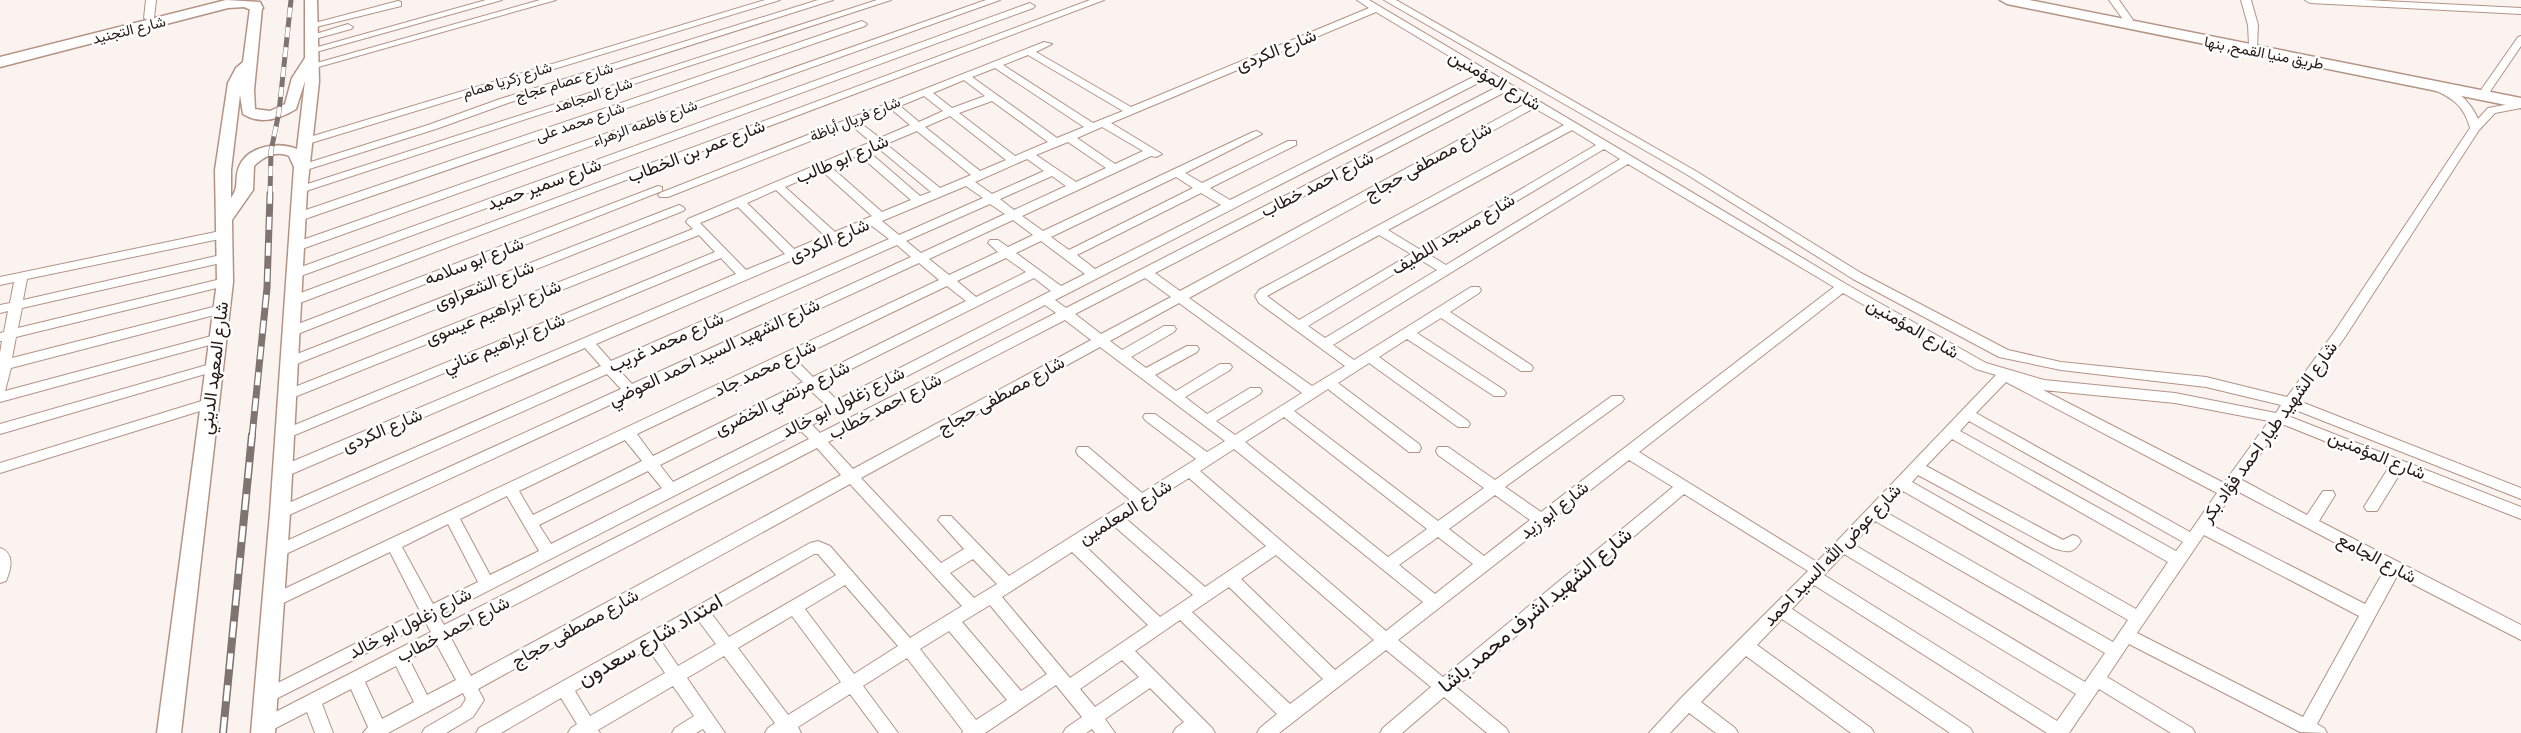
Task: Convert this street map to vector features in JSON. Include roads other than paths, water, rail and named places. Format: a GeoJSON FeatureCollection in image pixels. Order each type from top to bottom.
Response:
{"type":"FeatureCollection","features":[{"type":"Feature","properties":{"kind":"highway","name":"طريق منيا القمح, بنها"},"geometry":{"type":"LineString","coordinates":[[2007,0],[2521,104]]}},
{"type":"Feature","properties":{"kind":"highway","name":"طريق منيا القمح, بنها"},"geometry":{"type":"LineString","coordinates":[[2033,0],[2521,96]]}},
{"type":"Feature","properties":{"kind":"highway","name":"شارع التجنيد"},"geometry":{"type":"LineString","coordinates":[[0,59],[149,18],[240,2]]}},
{"type":"Feature","properties":{"kind":"highway"},"geometry":{"type":"LineString","coordinates":[[0,59],[240,2]]}},
{"type":"Feature","properties":{"kind":"main road"},"geometry":{"type":"LineString","coordinates":[[264,729],[280,513],[299,190],[307,141],[312,82],[311,0]]}},
{"type":"Feature","properties":{"kind":"main road","name":"شارع المعهد الديني"},"geometry":{"type":"LineString","coordinates":[[169,733],[208,404],[225,282],[223,170],[235,83],[241,71],[250,63],[240,2]]}},
{"type":"Feature","properties":{"kind":"main road"},"geometry":{"type":"LineString","coordinates":[[250,63],[247,90],[248,111],[262,116],[279,112],[291,106],[311,48]]}},
{"type":"Feature","properties":{"kind":"main road"},"geometry":{"type":"LineString","coordinates":[[225,226],[245,190],[246,165],[253,158],[272,151],[288,150],[294,153],[302,168]]}},
{"type":"Feature","properties":{"kind":"street"},"geometry":{"type":"LineString","coordinates":[[149,18],[151,0]]}},
{"type":"Feature","properties":{"kind":"street"},"geometry":{"type":"LineString","coordinates":[[444,0],[460,25]]}},
{"type":"Feature","properties":{"kind":"street"},"geometry":{"type":"LineString","coordinates":[[311,48],[496,0],[504,13]]}},
{"type":"Feature","properties":{"kind":"street"},"geometry":{"type":"LineString","coordinates":[[311,48],[402,41],[546,0]]}},
{"type":"Feature","properties":{"kind":"street","name":"شارع زكريا همام"},"geometry":{"type":"LineString","coordinates":[[307,141],[776,0]]}},
{"type":"Feature","properties":{"kind":"street","name":"شارع عصام عجاج"},"geometry":{"type":"LineString","coordinates":[[302,168],[432,127],[504,101],[828,0]]}},
{"type":"Feature","properties":{"kind":"street","name":"شارع المجاهد"},"geometry":{"type":"LineString","coordinates":[[299,190],[886,0]]}},
{"type":"Feature","properties":{"kind":"street","name":"شارع فاطمه الزهراء"},"geometry":{"type":"LineString","coordinates":[[295,247],[994,0]]}},
{"type":"Feature","properties":{"kind":"street","name":"شارع عمر بن الخطاب"},"geometry":{"type":"LineString","coordinates":[[292,301],[1099,0]]}},
{"type":"Feature","properties":{"kind":"street","name":"شارع المؤمنين"},"geometry":{"type":"LineString","coordinates":[[1362,0],[1842,287],[1981,366],[2004,375],[2043,385],[2203,402],[2279,418],[2521,513]]}},
{"type":"Feature","properties":{"kind":"street","name":"شارع المؤمنين"},"geometry":{"type":"LineString","coordinates":[[1389,0],[1680,166],[1857,276],[2004,354],[2061,366],[2206,382],[2290,403],[2521,494]]}},
{"type":"Feature","properties":{"kind":"street"},"geometry":{"type":"LineString","coordinates":[[2114,0],[2127,20]]}},
{"type":"Feature","properties":{"kind":"street"},"geometry":{"type":"LineString","coordinates":[[2246,0],[2253,25],[2254,45]]}},
{"type":"Feature","properties":{"kind":"street"},"geometry":{"type":"LineString","coordinates":[[2310,0],[2521,11]]}},
{"type":"Feature","properties":{"kind":"street"},"geometry":{"type":"LineString","coordinates":[[311,48],[398,4]]}},
{"type":"Feature","properties":{"kind":"street","name":"شارع سمير حميد"},"geometry":{"type":"LineString","coordinates":[[294,274],[1030,6]]}},
{"type":"Feature","properties":{"kind":"street","name":"شارع الكردى"},"geometry":{"type":"LineString","coordinates":[[282,472],[1376,9]]}},
{"type":"Feature","properties":{"kind":"street"},"geometry":{"type":"LineString","coordinates":[[386,17],[402,41]]}},
{"type":"Feature","properties":{"kind":"street","name":"شارع محمد على"},"geometry":{"type":"LineString","coordinates":[[298,217],[862,24]]}},
{"type":"Feature","properties":{"kind":"street"},"geometry":{"type":"LineString","coordinates":[[311,48],[348,27]]}},
{"type":"Feature","properties":{"kind":"street"},"geometry":{"type":"LineString","coordinates":[[2486,90],[2521,39]]}},
{"type":"Feature","properties":{"kind":"street","name":"شارع فريال أباظة"},"geometry":{"type":"LineString","coordinates":[[661,192],[852,121],[1047,44]]}},
{"type":"Feature","properties":{"kind":"street"},"geometry":{"type":"LineString","coordinates":[[1028,51],[1131,111]]}},
{"type":"Feature","properties":{"kind":"street"},"geometry":{"type":"LineString","coordinates":[[826,59],[844,75]]}},
{"type":"Feature","properties":{"kind":"street"},"geometry":{"type":"LineString","coordinates":[[995,64],[1098,125]]}},
{"type":"Feature","properties":{"kind":"street","name":"شارع زغلول ابو خالد"},"geometry":{"type":"LineString","coordinates":[[266,696],[1485,75]]}},
{"type":"Feature","properties":{"kind":"street"},"geometry":{"type":"LineString","coordinates":[[964,76],[1057,143]]}},
{"type":"Feature","properties":{"kind":"street"},"geometry":{"type":"LineString","coordinates":[[629,82],[646,99]]}},
{"type":"Feature","properties":{"kind":"street"},"geometry":{"type":"LineString","coordinates":[[492,84],[518,119]]}},
{"type":"Feature","properties":{"kind":"street"},"geometry":{"type":"LineString","coordinates":[[2432,86],[2446,91],[2467,104],[2472,111],[2475,128]]}},
{"type":"Feature","properties":{"kind":"street","name":"شارع احمد خطاب"},"geometry":{"type":"LineString","coordinates":[[264,729],[399,656],[1506,87]]}},
{"type":"Feature","properties":{"kind":"street"},"geometry":{"type":"LineString","coordinates":[[925,92],[1014,161]]}},
{"type":"Feature","properties":{"kind":"street","name":"شارع ابو طالب"},"geometry":{"type":"LineString","coordinates":[[696,226],[740,202],[951,112],[993,97]]}},
{"type":"Feature","properties":{"kind":"street","name":"شارع مصطفى حجاج"},"geometry":{"type":"LineString","coordinates":[[375,731],[467,685],[852,477],[1535,103]]}},
{"type":"Feature","properties":{"kind":"street","name":"شارع الشهيد طيار احمد فؤاد بكر"},"geometry":{"type":"LineString","coordinates":[[2064,731],[2115,651],[2196,534],[2340,334],[2475,128],[2492,110],[2521,104]]}},
{"type":"Feature","properties":{"kind":"street"},"geometry":{"type":"LineString","coordinates":[[892,105],[919,126],[973,178],[991,199],[1094,274]]}},
{"type":"Feature","properties":{"kind":"street"},"geometry":{"type":"LineString","coordinates":[[852,121],[939,193]]}},
{"type":"Feature","properties":{"kind":"street","name":"شارع الشهيد السيد احمد العوضي"},"geometry":{"type":"LineString","coordinates":[[277,552],[1114,169],[1155,154],[1098,125]]}},
{"type":"Feature","properties":{"kind":"street"},"geometry":{"type":"LineString","coordinates":[[1355,367],[1261,296],[1573,125]]}},
{"type":"Feature","properties":{"kind":"street"},"geometry":{"type":"LineString","coordinates":[[432,127],[444,143]]}},
{"type":"Feature","properties":{"kind":"street","name":"شارع محمد جاد"},"geometry":{"type":"LineString","coordinates":[[273,601],[1257,134]]}},
{"type":"Feature","properties":{"kind":"street"},"geometry":{"type":"LineString","coordinates":[[1069,138],[1114,169]]}},
{"type":"Feature","properties":{"kind":"street"},"geometry":{"type":"LineString","coordinates":[[1068,255],[1292,143]]}},
{"type":"Feature","properties":{"kind":"street","name":"شارع مسجد اللطيف"},"geometry":{"type":"LineString","coordinates":[[1300,325],[1605,144]]}},
{"type":"Feature","properties":{"kind":"street"},"geometry":{"type":"LineString","coordinates":[[861,152],[919,201]]}},
{"type":"Feature","properties":{"kind":"street"},"geometry":{"type":"LineString","coordinates":[[1028,155],[1075,187]]}},
{"type":"Feature","properties":{"kind":"street"},"geometry":{"type":"LineString","coordinates":[[1325,344],[1444,269],[1629,158]]}},
{"type":"Feature","properties":{"kind":"street"},"geometry":{"type":"LineString","coordinates":[[824,167],[898,240],[975,302]]}},
{"type":"Feature","properties":{"kind":"street"},"geometry":{"type":"LineString","coordinates":[[638,172],[679,209],[745,276]]}},
{"type":"Feature","properties":{"kind":"street","name":"شارع محمد غريب"},"geometry":{"type":"LineString","coordinates":[[280,513],[1052,172]]}},
{"type":"Feature","properties":{"kind":"street"},"geometry":{"type":"LineString","coordinates":[[1176,172],[1229,205]]}},
{"type":"Feature","properties":{"kind":"street"},"geometry":{"type":"LineString","coordinates":[[778,186],[834,238]]}},
{"type":"Feature","properties":{"kind":"street","name":"شارع ابو سلامه"},"geometry":{"type":"LineString","coordinates":[[290,332],[661,192]]}},
{"type":"Feature","properties":{"kind":"street"},"geometry":{"type":"LineString","coordinates":[[740,202],[793,255]]}},
{"type":"Feature","properties":{"kind":"street","name":"شارع الشعراوى"},"geometry":{"type":"LineString","coordinates":[[289,362],[679,209]]}},
{"type":"Feature","properties":{"kind":"street"},"geometry":{"type":"LineString","coordinates":[[430,225],[442,245]]}},
{"type":"Feature","properties":{"kind":"street"},"geometry":{"type":"LineString","coordinates":[[0,281],[225,226]]}},
{"type":"Feature","properties":{"kind":"street","name":"شارع ابراهيم عيسوى"},"geometry":{"type":"LineString","coordinates":[[287,395],[696,226]]}},
{"type":"Feature","properties":{"kind":"street"},"geometry":{"type":"LineString","coordinates":[[1379,230],[1444,269]]}},
{"type":"Feature","properties":{"kind":"street"},"geometry":{"type":"LineString","coordinates":[[994,243],[1060,291]]}},
{"type":"Feature","properties":{"kind":"street","name":"شارع ابراهيم عناني"},"geometry":{"type":"LineString","coordinates":[[285,434],[723,253]]}},
{"type":"Feature","properties":{"kind":"street"},"geometry":{"type":"LineString","coordinates":[[0,309],[225,258]]}},
{"type":"Feature","properties":{"kind":"street"},"geometry":{"type":"LineString","coordinates":[[1145,272],[1312,393]]}},
{"type":"Feature","properties":{"kind":"street","name":"شارع مرتضي الخضرى"},"geometry":{"type":"LineString","coordinates":[[530,523],[1034,273]]}},
{"type":"Feature","properties":{"kind":"street"},"geometry":{"type":"LineString","coordinates":[[0,388],[5,336],[21,277]]}},
{"type":"Feature","properties":{"kind":"street"},"geometry":{"type":"LineString","coordinates":[[5,336],[225,282]]}},
{"type":"Feature","properties":{"kind":"street","name":"شارع ابو زيد"},"geometry":{"type":"LineString","coordinates":[[1266,733],[1384,639],[1435,603],[1842,287]]}},
{"type":"Feature","properties":{"kind":"street","name":"شارع المعلمين"},"geometry":{"type":"LineString","coordinates":[[784,730],[852,684],[1475,290]]}},
{"type":"Feature","properties":{"kind":"street"},"geometry":{"type":"LineString","coordinates":[[1046,299],[1207,420],[1435,603]]}},
{"type":"Feature","properties":{"kind":"street"},"geometry":{"type":"LineString","coordinates":[[2,365],[221,309]]}},
{"type":"Feature","properties":{"kind":"street"},"geometry":{"type":"LineString","coordinates":[[1441,312],[1526,368]]}},
{"type":"Feature","properties":{"kind":"street"},"geometry":{"type":"LineString","coordinates":[[1122,356],[1169,329]]}},
{"type":"Feature","properties":{"kind":"street"},"geometry":{"type":"LineString","coordinates":[[1408,333],[1499,393]]}},
{"type":"Feature","properties":{"kind":"street"},"geometry":{"type":"LineString","coordinates":[[0,397],[219,338]]}},
{"type":"Feature","properties":{"kind":"street"},"geometry":{"type":"LineString","coordinates":[[588,343],[630,391]]}},
{"type":"Feature","properties":{"kind":"street"},"geometry":{"type":"LineString","coordinates":[[1146,374],[1192,349]]}},
{"type":"Feature","properties":{"kind":"street"},"geometry":{"type":"LineString","coordinates":[[1370,357],[1463,424]]}},
{"type":"Feature","properties":{"kind":"street"},"geometry":{"type":"LineString","coordinates":[[786,358],[836,406]]}},
{"type":"Feature","properties":{"kind":"street"},"geometry":{"type":"LineString","coordinates":[[0,429],[214,367]]}},
{"type":"Feature","properties":{"kind":"street"},"geometry":{"type":"LineString","coordinates":[[1176,397],[1225,367]]}},
{"type":"Feature","properties":{"kind":"street","name":"شارع عوض الله السيد احمد"},"geometry":{"type":"LineString","coordinates":[[1658,733],[1781,610],[2004,375]]}},
{"type":"Feature","properties":{"kind":"street","name":"شارع الجامع"},"geometry":{"type":"LineString","coordinates":[[2004,375],[2229,487],[2310,523],[2521,633]]}},
{"type":"Feature","properties":{"kind":"street"},"geometry":{"type":"LineString","coordinates":[[1329,383],[1414,448]]}},
{"type":"Feature","properties":{"kind":"street"},"geometry":{"type":"LineString","coordinates":[[1207,420],[1255,391]]}},
{"type":"Feature","properties":{"kind":"street"},"geometry":{"type":"LineString","coordinates":[[1388,565],[1617,399]]}},
{"type":"Feature","properties":{"kind":"street"},"geometry":{"type":"LineString","coordinates":[[0,468],[208,404]]}},
{"type":"Feature","properties":{"kind":"street"},"geometry":{"type":"LineString","coordinates":[[1285,411],[1484,564]]}},
{"type":"Feature","properties":{"kind":"street"},"geometry":{"type":"LineString","coordinates":[[1967,414],[2196,534],[2368,613]]}},
{"type":"Feature","properties":{"kind":"street"},"geometry":{"type":"LineString","coordinates":[[1150,417],[1207,460]]}},
{"type":"Feature","properties":{"kind":"street"},"geometry":{"type":"LineString","coordinates":[[802,423],[973,608]]}},
{"type":"Feature","properties":{"kind":"street"},"geometry":{"type":"LineString","coordinates":[[1951,432],[2178,560]]}},
{"type":"Feature","properties":{"kind":"street"},"geometry":{"type":"LineString","coordinates":[[628,433],[671,490]]}},
{"type":"Feature","properties":{"kind":"street"},"geometry":{"type":"LineString","coordinates":[[1083,451],[1141,501]]}},
{"type":"Feature","properties":{"kind":"street"},"geometry":{"type":"LineString","coordinates":[[1443,451],[1541,520]]}},
{"type":"Feature","properties":{"kind":"street"},"geometry":{"type":"LineString","coordinates":[[1628,452],[2064,731]]}},
{"type":"Feature","properties":{"kind":"street"},"geometry":{"type":"LineString","coordinates":[[2372,507],[2398,464]]}},
{"type":"Feature","properties":{"kind":"street"},"geometry":{"type":"LineString","coordinates":[[1917,468],[2058,544],[2068,546],[2073,541]]}},
{"type":"Feature","properties":{"kind":"street"},"geometry":{"type":"LineString","coordinates":[[1190,471],[1384,639],[1500,733]]}},
{"type":"Feature","properties":{"kind":"street"},"geometry":{"type":"LineString","coordinates":[[1902,483],[2138,618]]}},
{"type":"Feature","properties":{"kind":"street","name":"شارع الشهيد اشرف محمد باشا"},"geometry":{"type":"LineString","coordinates":[[1389,733],[1682,487]]}},
{"type":"Feature","properties":{"kind":"street"},"geometry":{"type":"LineString","coordinates":[[510,489],[548,553]]}},
{"type":"Feature","properties":{"kind":"street"},"geometry":{"type":"LineString","coordinates":[[2310,523],[2328,495]]}},
{"type":"Feature","properties":{"kind":"street"},"geometry":{"type":"LineString","coordinates":[[1874,513],[2115,651]]}},
{"type":"Feature","properties":{"kind":"street"},"geometry":{"type":"LineString","coordinates":[[452,516],[487,584]]}},
{"type":"Feature","properties":{"kind":"street"},"geometry":{"type":"LineString","coordinates":[[1115,518],[1204,595]]}},
{"type":"Feature","properties":{"kind":"street"},"geometry":{"type":"LineString","coordinates":[[946,520],[1008,585]]}},
{"type":"Feature","properties":{"kind":"street"},"geometry":{"type":"LineString","coordinates":[[393,544],[475,700],[460,718],[433,733]]}},
{"type":"Feature","properties":{"kind":"street"},"geometry":{"type":"LineString","coordinates":[[1073,544],[1159,626]]}},
{"type":"Feature","properties":{"kind":"street"},"geometry":{"type":"LineString","coordinates":[[1842,544],[2092,686],[2186,733]]}},
{"type":"Feature","properties":{"kind":"street"},"geometry":{"type":"LineString","coordinates":[[565,689],[585,731],[846,578],[909,648],[973,732],[1019,701],[1123,650],[1276,546]]}},
{"type":"Feature","properties":{"kind":"street","name":"امتداد شارع سعدون"},"geometry":{"type":"LineString","coordinates":[[485,733],[815,547],[824,550],[846,578]]}},
{"type":"Feature","properties":{"kind":"street"},"geometry":{"type":"LineString","coordinates":[[940,572],[975,550]]}},
{"type":"Feature","properties":{"kind":"street"},"geometry":{"type":"LineString","coordinates":[[0,554],[3,556],[0,577]]}},
{"type":"Feature","properties":{"kind":"street"},"geometry":{"type":"LineString","coordinates":[[2126,635],[2312,730],[2368,613],[2394,567]]}},
{"type":"Feature","properties":{"kind":"street"},"geometry":{"type":"LineString","coordinates":[[1229,578],[1334,679]]}},
{"type":"Feature","properties":{"kind":"street"},"geometry":{"type":"LineString","coordinates":[[992,596],[1106,733]]}},
{"type":"Feature","properties":{"kind":"street"},"geometry":{"type":"LineString","coordinates":[[794,607],[889,733]]}},
{"type":"Feature","properties":{"kind":"street"},"geometry":{"type":"LineString","coordinates":[[1781,610],[1964,733]]}},
{"type":"Feature","properties":{"kind":"street"},"geometry":{"type":"LineString","coordinates":[[1181,611],[1290,714]]}},
{"type":"Feature","properties":{"kind":"street"},"geometry":{"type":"LineString","coordinates":[[701,612],[729,646],[784,730]]}},
{"type":"Feature","properties":{"kind":"street"},"geometry":{"type":"LineString","coordinates":[[951,621],[1019,701]]}},
{"type":"Feature","properties":{"kind":"street"},"geometry":{"type":"LineString","coordinates":[[651,640],[716,733]]}},
{"type":"Feature","properties":{"kind":"street"},"geometry":{"type":"LineString","coordinates":[[1744,645],[1865,733]]}},
{"type":"Feature","properties":{"kind":"street"},"geometry":{"type":"LineString","coordinates":[[1123,650],[1151,678],[1194,730]]}},
{"type":"Feature","properties":{"kind":"street"},"geometry":{"type":"LineString","coordinates":[[399,656],[424,706]]}},
{"type":"Feature","properties":{"kind":"street"},"geometry":{"type":"LineString","coordinates":[[1072,733],[1151,678]]}},
{"type":"Feature","properties":{"kind":"street"},"geometry":{"type":"LineString","coordinates":[[355,679],[375,731]]}},
{"type":"Feature","properties":{"kind":"street"},"geometry":{"type":"LineString","coordinates":[[312,701],[324,733]]}},
{"type":"Feature","properties":{"kind":"street"},"geometry":{"type":"LineString","coordinates":[[1688,702],[1729,733]]}},
{"type":"Feature","properties":{"kind":"street"},"geometry":{"type":"LineString","coordinates":[[681,733],[706,718]]}},
{"type":"Feature","properties":{"kind":"railway"},"geometry":{"type":"LineString","coordinates":[[270,196],[271,151],[279,112],[291,0]]}},
{"type":"Feature","properties":{"kind":"railway"},"geometry":{"type":"LineString","coordinates":[[252,437],[267,288],[270,194]]}},
{"type":"Feature","properties":{"kind":"railway"},"geometry":{"type":"LineString","coordinates":[[223,733],[252,435]]}}]}
